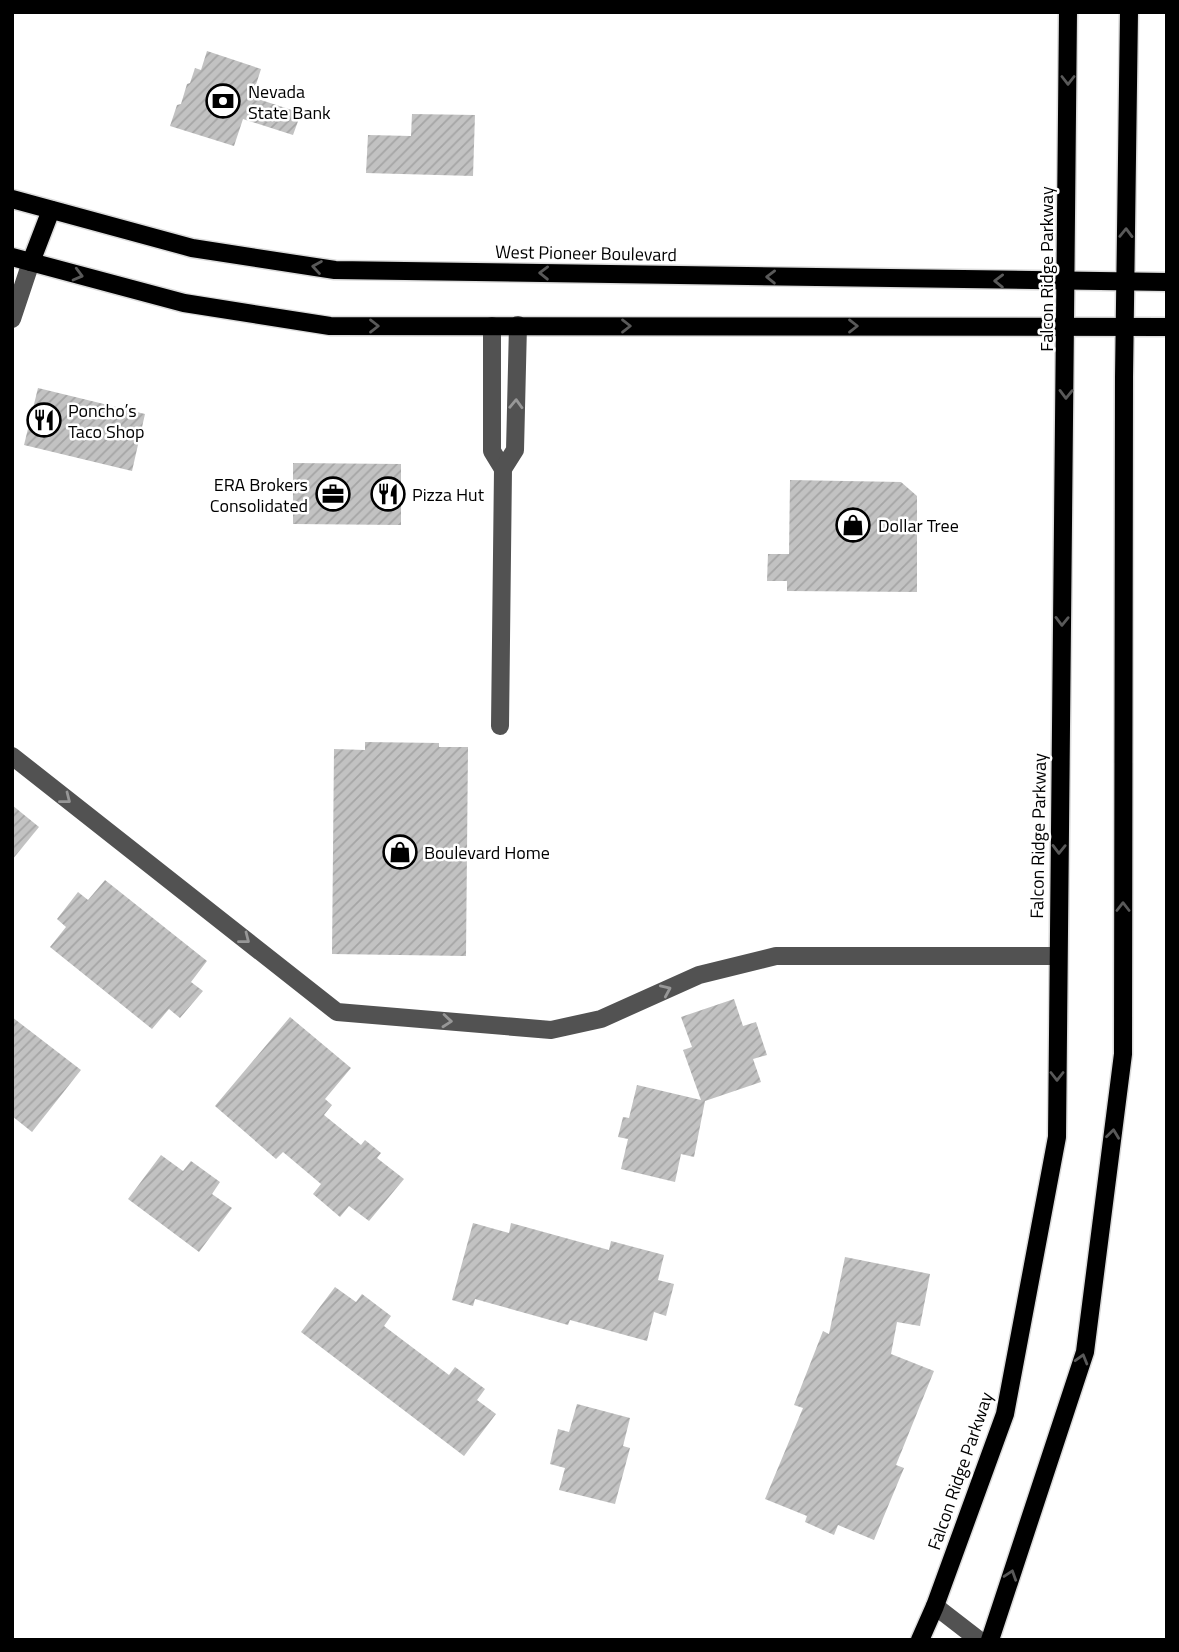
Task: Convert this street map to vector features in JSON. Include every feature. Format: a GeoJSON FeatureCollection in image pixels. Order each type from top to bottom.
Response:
{"type":"FeatureCollection","features":[{"type":"Feature","properties":{"kind":"main road","name":"Falcon Ridge Parkway"},"geometry":{"type":"LineString","coordinates":[[919,1640],[935,1606],[1005,1414],[1057,1137],[1068,12]]}},
{"type":"Feature","properties":{"kind":"main road"},"geometry":{"type":"LineString","coordinates":[[990,1640],[1085,1352],[1123,1054],[1125,282],[1129,12]]}},
{"type":"Feature","properties":{"kind":"main road","name":"West Pioneer Boulevard"},"geometry":{"type":"LineString","coordinates":[[12,199],[192,248],[335,270],[1167,282]]}},
{"type":"Feature","properties":{"kind":"main road"},"geometry":{"type":"LineString","coordinates":[[31,262],[51,209]]}},
{"type":"Feature","properties":{"kind":"main road"},"geometry":{"type":"LineString","coordinates":[[12,257],[184,303],[330,326],[1167,327]]}},
{"type":"Feature","properties":{"kind":"street"},"geometry":{"type":"LineString","coordinates":[[12,319],[31,262]]}},
{"type":"Feature","properties":{"kind":"street"},"geometry":{"type":"LineString","coordinates":[[492,326],[492,452],[503,469]]}},
{"type":"Feature","properties":{"kind":"street"},"geometry":{"type":"LineString","coordinates":[[500,726],[503,469],[515,450],[518,326]]}},
{"type":"Feature","properties":{"kind":"street"},"geometry":{"type":"LineString","coordinates":[[12,757],[337,1012],[551,1030],[601,1019],[699,975],[775,956],[1057,956]]}},
{"type":"Feature","properties":{"kind":"street"},"geometry":{"type":"LineString","coordinates":[[935,1606],[979,1640]]}},
{"type":"Feature","properties":{"kind":"building","name":"Nevada State Bank"},"geometry":{"type":"Polygon","coordinates":[[[207,51],[261,69],[252,97],[301,113],[293,135],[243,119],[234,146],[170,126],[187,84],[190,83],[195,68],[201,70],[207,51]]]}},
{"type":"Feature","properties":{"kind":"building"},"geometry":{"type":"Polygon","coordinates":[[[412,114],[475,115],[473,176],[366,173],[368,135],[411,136],[412,114]]]}},
{"type":"Feature","properties":{"kind":"building"},"geometry":{"type":"Polygon","coordinates":[[[38,388],[145,414],[132,471],[24,445],[38,388]]]}},
{"type":"Feature","properties":{"kind":"building"},"geometry":{"type":"Polygon","coordinates":[[[293,463],[401,464],[401,525],[293,524],[293,463]]]}},
{"type":"Feature","properties":{"kind":"building","name":"Dollar Tree"},"geometry":{"type":"Polygon","coordinates":[[[790,480],[901,482],[917,496],[917,592],[787,591],[787,581],[767,581],[768,554],[789,554],[790,480]]]}},
{"type":"Feature","properties":{"kind":"building","name":"Boulevard Home"},"geometry":{"type":"Polygon","coordinates":[[[365,742],[439,743],[439,747],[468,747],[466,956],[332,954],[334,749],[365,750],[365,742]]]}},
{"type":"Feature","properties":{"kind":"building"},"geometry":{"type":"Polygon","coordinates":[[[12,805],[39,827],[12,860],[12,805]]]}},
{"type":"Feature","properties":{"kind":"building"},"geometry":{"type":"Polygon","coordinates":[[[105,880],[207,961],[191,982],[203,991],[180,1018],[169,1009],[152,1029],[50,947],[66,927],[57,919],[78,892],[88,900],[105,880]]]}},
{"type":"Feature","properties":{"kind":"building"},"geometry":{"type":"Polygon","coordinates":[[[734,999],[743,1026],[756,1022],[767,1055],[753,1059],[761,1082],[705,1101],[694,1157],[681,1154],[675,1182],[621,1169],[628,1139],[618,1137],[623,1117],[629,1118],[637,1085],[701,1100],[683,1050],[692,1047],[681,1017],[734,999]]]}},
{"type":"Feature","properties":{"kind":"building"},"geometry":{"type":"Polygon","coordinates":[[[12,1017],[81,1070],[32,1132],[12,1116],[12,1017]]]}},
{"type":"Feature","properties":{"kind":"building"},"geometry":{"type":"Polygon","coordinates":[[[290,1017],[351,1068],[325,1099],[332,1105],[324,1115],[361,1145],[365,1140],[381,1153],[377,1158],[404,1179],[369,1221],[349,1206],[340,1217],[313,1194],[321,1184],[283,1152],[276,1159],[215,1106],[290,1017]]]}},
{"type":"Feature","properties":{"kind":"building"},"geometry":{"type":"Polygon","coordinates":[[[161,1155],[183,1171],[191,1161],[220,1182],[212,1194],[232,1208],[199,1252],[128,1199],[161,1155]]]}},
{"type":"Feature","properties":{"kind":"building"},"geometry":{"type":"Polygon","coordinates":[[[473,1223],[509,1233],[511,1223],[609,1250],[611,1241],[664,1255],[658,1280],[674,1284],[666,1316],[654,1312],[647,1341],[570,1320],[568,1325],[475,1299],[473,1306],[452,1300],[473,1223]]]}},
{"type":"Feature","properties":{"kind":"building"},"geometry":{"type":"Polygon","coordinates":[[[845,1257],[930,1274],[920,1326],[897,1322],[891,1354],[934,1371],[896,1465],[904,1468],[874,1540],[838,1525],[834,1535],[805,1522],[807,1516],[765,1499],[803,1408],[794,1405],[823,1331],[829,1334],[845,1257]]]}},
{"type":"Feature","properties":{"kind":"building"},"geometry":{"type":"Polygon","coordinates":[[[335,1287],[356,1302],[362,1294],[391,1316],[384,1326],[449,1375],[455,1367],[485,1389],[477,1400],[496,1414],[464,1456],[301,1332],[335,1287]]]}},
{"type":"Feature","properties":{"kind":"building"},"geometry":{"type":"Polygon","coordinates":[[[577,1404],[630,1418],[623,1446],[630,1448],[615,1504],[559,1490],[565,1468],[550,1464],[558,1429],[569,1432],[577,1404]]]}},
{"type":"Feature","properties":{"kind":"place","name":"Nevada State Bank"},"geometry":{"type":"Point","coordinates":[223,101]}},
{"type":"Feature","properties":{"kind":"place","name":"Poncho’s Taco Shop"},"geometry":{"type":"Point","coordinates":[44,420]}},
{"type":"Feature","properties":{"kind":"place","name":"ERA Brokers Consolidated"},"geometry":{"type":"Point","coordinates":[333,494]}},
{"type":"Feature","properties":{"kind":"place","name":"Pizza Hut"},"geometry":{"type":"Point","coordinates":[388,494]}},
{"type":"Feature","properties":{"kind":"place","name":"Dollar Tree"},"geometry":{"type":"Point","coordinates":[853,525]}},
{"type":"Feature","properties":{"kind":"place","name":"Boulevard Home"},"geometry":{"type":"Point","coordinates":[400,852]}}]}
